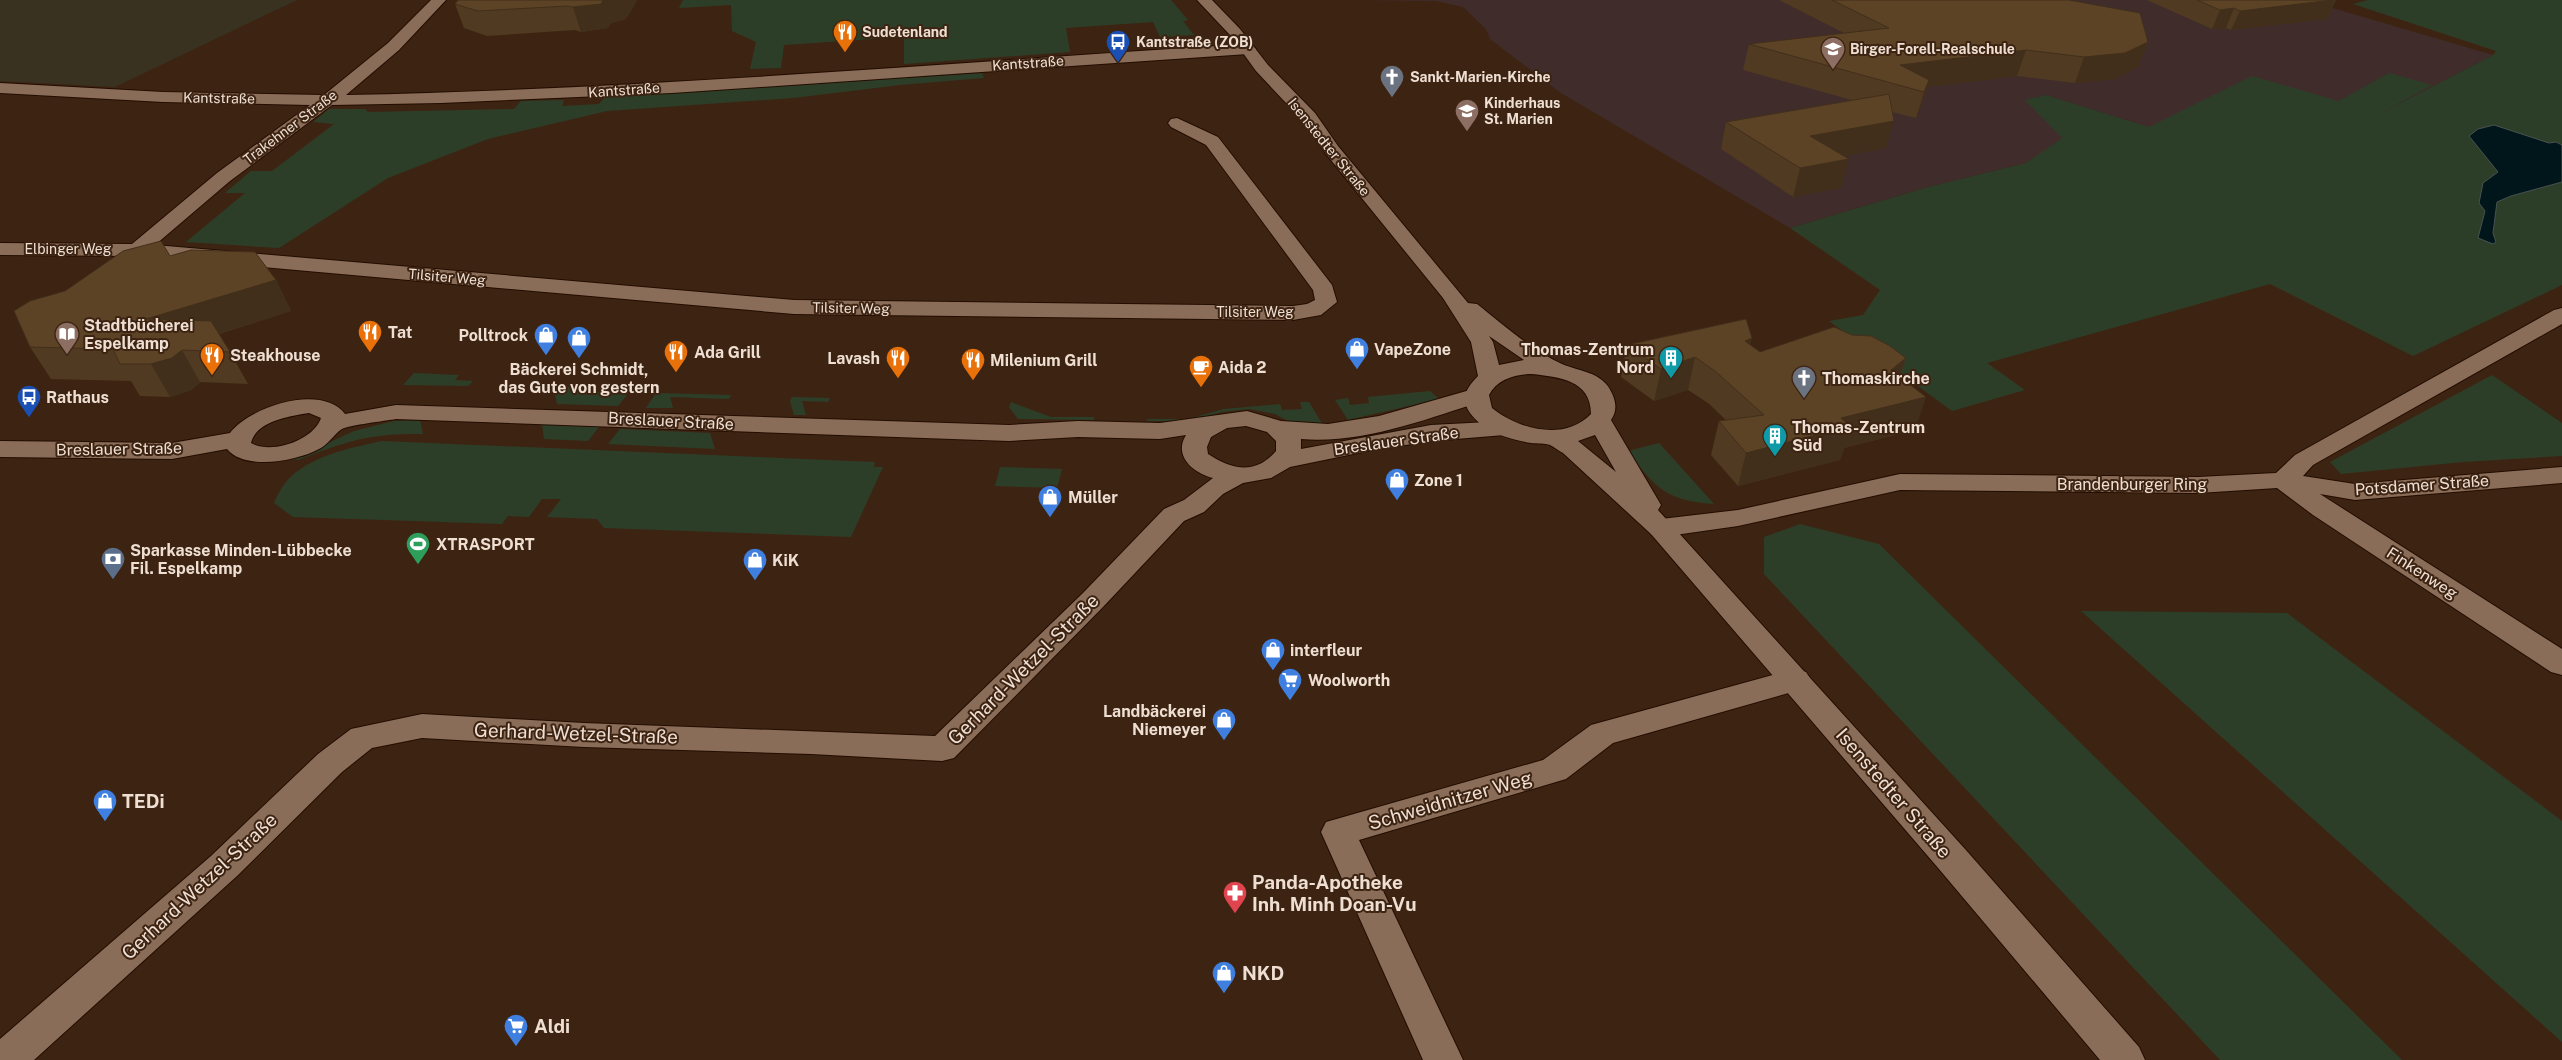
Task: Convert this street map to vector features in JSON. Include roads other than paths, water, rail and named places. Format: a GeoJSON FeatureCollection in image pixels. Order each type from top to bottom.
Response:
{"type":"FeatureCollection","features":[{"type":"Feature","properties":{"kind":"street","name":"Trakehner Straße"},"geometry":{"type":"LineString","coordinates":[[137,250],[234,169],[326,100],[388,50],[439,0]]}},
{"type":"Feature","properties":{"kind":"street","name":"Isenstedter Straße"},"geometry":{"type":"LineString","coordinates":[[1204,0],[1232,29],[1262,68],[1309,117],[1332,150],[1452,295],[1482,342],[1484,386],[1479,406],[1489,418],[1508,429]]}},
{"type":"Feature","properties":{"kind":"street","name":"Kantstraße"},"geometry":{"type":"LineString","coordinates":[[0,88],[148,97],[326,100],[580,92],[1248,49]]}},
{"type":"Feature","properties":{"kind":"street","name":"Tilsiter Weg"},"geometry":{"type":"LineString","coordinates":[[137,250],[794,307],[1293,313],[1313,310],[1326,302],[1324,290],[1212,141],[1177,123]]}},
{"type":"Feature","properties":{"kind":"street","name":"Elbinger Weg"},"geometry":{"type":"LineString","coordinates":[[0,249],[137,250]]}},
{"type":"Feature","properties":{"kind":"street","name":"Isenstedter Straße"},"geometry":{"type":"LineString","coordinates":[[1452,295],[1512,343],[1554,369]]}},
{"type":"Feature","properties":{"kind":"street"},"geometry":{"type":"LineString","coordinates":[[2283,480],[2304,460],[2562,315]]}},
{"type":"Feature","properties":{"kind":"street","name":"Breslauer Straße"},"geometry":{"type":"LineString","coordinates":[[1280,428],[1298,432],[1341,429],[1418,414],[1484,386],[1520,367],[1554,369]]}},
{"type":"Feature","properties":{"kind":"street"},"geometry":{"type":"LineString","coordinates":[[1508,429],[1530,435],[1554,437],[1584,431],[1599,421],[1605,408],[1598,390],[1580,378],[1554,369]]}},
{"type":"Feature","properties":{"kind":"street"},"geometry":{"type":"LineString","coordinates":[[321,407],[334,416],[334,422],[329,431],[318,439],[287,452],[256,455],[244,452],[238,446],[238,439],[252,424],[279,411],[294,408],[321,407]]}},
{"type":"Feature","properties":{"kind":"street","name":"Breslauer Straße"},"geometry":{"type":"LineString","coordinates":[[334,422],[396,412],[1009,433],[1073,441],[1171,445],[1196,457]]}},
{"type":"Feature","properties":{"kind":"street"},"geometry":{"type":"LineString","coordinates":[[1246,418],[1265,422],[1280,428],[1289,438],[1291,449],[1285,460],[1272,470],[1256,475],[1237,476],[1219,473],[1196,457],[1193,442],[1197,435],[1210,426],[1227,420],[1246,418]]}},
{"type":"Feature","properties":{"kind":"street","name":"Isenstedter Straße"},"geometry":{"type":"LineString","coordinates":[[1599,421],[1618,450],[1660,528]]}},
{"type":"Feature","properties":{"kind":"street","name":"Breslauer Straße"},"geometry":{"type":"LineString","coordinates":[[1009,433],[1078,429],[1160,431],[1210,426]]}},
{"type":"Feature","properties":{"kind":"street","name":"Breslauer Straße"},"geometry":{"type":"LineString","coordinates":[[1285,460],[1368,443],[1431,433],[1508,429]]}},
{"type":"Feature","properties":{"kind":"street","name":"Isenstedter Straße"},"geometry":{"type":"LineString","coordinates":[[1554,437],[1572,448],[1600,471],[1660,528],[1795,680],[2125,1060]]}},
{"type":"Feature","properties":{"kind":"street","name":"Breslauer Straße"},"geometry":{"type":"LineString","coordinates":[[0,449],[172,451],[238,439]]}},
{"type":"Feature","properties":{"kind":"street","name":"Gerhard-Wetzel-Straße"},"geometry":{"type":"LineString","coordinates":[[1174,515],[1176,501],[1194,481],[1196,457]]}},
{"type":"Feature","properties":{"kind":"street","name":"Gerhard-Wetzel-Straße"},"geometry":{"type":"LineString","coordinates":[[5,1060],[224,866],[330,762],[364,738],[422,726],[584,735],[811,742],[942,749],[1093,600],[1174,515],[1194,506],[1214,488],[1237,476]]}},
{"type":"Feature","properties":{"kind":"street","name":"Potsdamer Straße"},"geometry":{"type":"LineString","coordinates":[[2283,480],[2355,492],[2562,476]]}},
{"type":"Feature","properties":{"kind":"street","name":"Brandenburger Ring"},"geometry":{"type":"LineString","coordinates":[[1660,528],[1738,518],[1900,482],[2198,485],[2283,480]]}},
{"type":"Feature","properties":{"kind":"street","name":"Finkenweg"},"geometry":{"type":"LineString","coordinates":[[2283,480],[2323,509],[2562,664]]}},
{"type":"Feature","properties":{"kind":"street","name":"Schweidnitzer Weg"},"geometry":{"type":"LineString","coordinates":[[1443,1060],[1338,832],[1554,770],[1602,734],[1795,680]]}},
{"type":"Feature","properties":{"kind":"water"},"geometry":{"type":"Polygon","coordinates":[[[2494,125],[2549,143],[2556,142],[2562,145],[2562,182],[2511,196],[2497,202],[2493,233],[2496,242],[2493,244],[2478,238],[2485,211],[2479,203],[2483,183],[2498,172],[2469,136],[2478,129],[2494,125]]]}},
{"type":"Feature","properties":{"kind":"place","name":"Sudetenland"},"geometry":{"type":"Point","coordinates":[845,53]}},
{"type":"Feature","properties":{"kind":"place","name":"Kantstraße (ZOB)"},"geometry":{"type":"Point","coordinates":[1118,63]}},
{"type":"Feature","properties":{"kind":"place","name":"Birger-Forell-Realschule"},"geometry":{"type":"Point","coordinates":[1833,70]}},
{"type":"Feature","properties":{"kind":"place","name":"Sankt-Marien-Kirche"},"geometry":{"type":"Point","coordinates":[1392,98]}},
{"type":"Feature","properties":{"kind":"place","name":"Kinderhaus St. Marien"},"geometry":{"type":"Point","coordinates":[1467,132]}},
{"type":"Feature","properties":{"kind":"place","name":"Tat"},"geometry":{"type":"Point","coordinates":[370,353]}},
{"type":"Feature","properties":{"kind":"place","name":"Stadtbücherei Espelkamp"},"geometry":{"type":"Point","coordinates":[67,355]}},
{"type":"Feature","properties":{"kind":"place","name":"Polltrock"},"geometry":{"type":"Point","coordinates":[546,356]}},
{"type":"Feature","properties":{"kind":"place","name":"Bäckerei Schmidt, das Gute von gestern"},"geometry":{"type":"Point","coordinates":[579,359]}},
{"type":"Feature","properties":{"kind":"place","name":"VapeZone"},"geometry":{"type":"Point","coordinates":[1357,370]}},
{"type":"Feature","properties":{"kind":"place","name":"Ada Grill"},"geometry":{"type":"Point","coordinates":[676,373]}},
{"type":"Feature","properties":{"kind":"place","name":"Steakhouse"},"geometry":{"type":"Point","coordinates":[212,376]}},
{"type":"Feature","properties":{"kind":"place","name":"Lavash"},"geometry":{"type":"Point","coordinates":[898,379]}},
{"type":"Feature","properties":{"kind":"place","name":"Thomas-Zentrum Nord"},"geometry":{"type":"Point","coordinates":[1671,379]}},
{"type":"Feature","properties":{"kind":"place","name":"Milenium Grill"},"geometry":{"type":"Point","coordinates":[973,381]}},
{"type":"Feature","properties":{"kind":"place","name":"Aida 2"},"geometry":{"type":"Point","coordinates":[1201,388]}},
{"type":"Feature","properties":{"kind":"place","name":"Thomaskirche"},"geometry":{"type":"Point","coordinates":[1804,399]}},
{"type":"Feature","properties":{"kind":"place","name":"Rathaus"},"geometry":{"type":"Point","coordinates":[29,418]}},
{"type":"Feature","properties":{"kind":"place","name":"Thomas-Zentrum Süd"},"geometry":{"type":"Point","coordinates":[1775,457]}},
{"type":"Feature","properties":{"kind":"place","name":"Zone 1"},"geometry":{"type":"Point","coordinates":[1397,501]}},
{"type":"Feature","properties":{"kind":"place","name":"Müller"},"geometry":{"type":"Point","coordinates":[1050,518]}},
{"type":"Feature","properties":{"kind":"place","name":"XTRASPORT"},"geometry":{"type":"Point","coordinates":[418,565]}},
{"type":"Feature","properties":{"kind":"place","name":"Sparkasse Minden-Lübbecke Fil. Espelkamp"},"geometry":{"type":"Point","coordinates":[113,580]}},
{"type":"Feature","properties":{"kind":"place","name":"KiK"},"geometry":{"type":"Point","coordinates":[755,581]}},
{"type":"Feature","properties":{"kind":"place","name":"interfleur"},"geometry":{"type":"Point","coordinates":[1273,671]}},
{"type":"Feature","properties":{"kind":"place","name":"Woolworth"},"geometry":{"type":"Point","coordinates":[1290,701]}},
{"type":"Feature","properties":{"kind":"place","name":"Landbäckerei Niemeyer"},"geometry":{"type":"Point","coordinates":[1224,741]}},
{"type":"Feature","properties":{"kind":"place","name":"TEDi"},"geometry":{"type":"Point","coordinates":[105,822]}},
{"type":"Feature","properties":{"kind":"place","name":"Panda-Apotheke Inh. Minh Doan-Vu"},"geometry":{"type":"Point","coordinates":[1235,914]}},
{"type":"Feature","properties":{"kind":"place","name":"NKD"},"geometry":{"type":"Point","coordinates":[1224,994]}},
{"type":"Feature","properties":{"kind":"place","name":"Aldi"},"geometry":{"type":"Point","coordinates":[516,1047]}}]}
